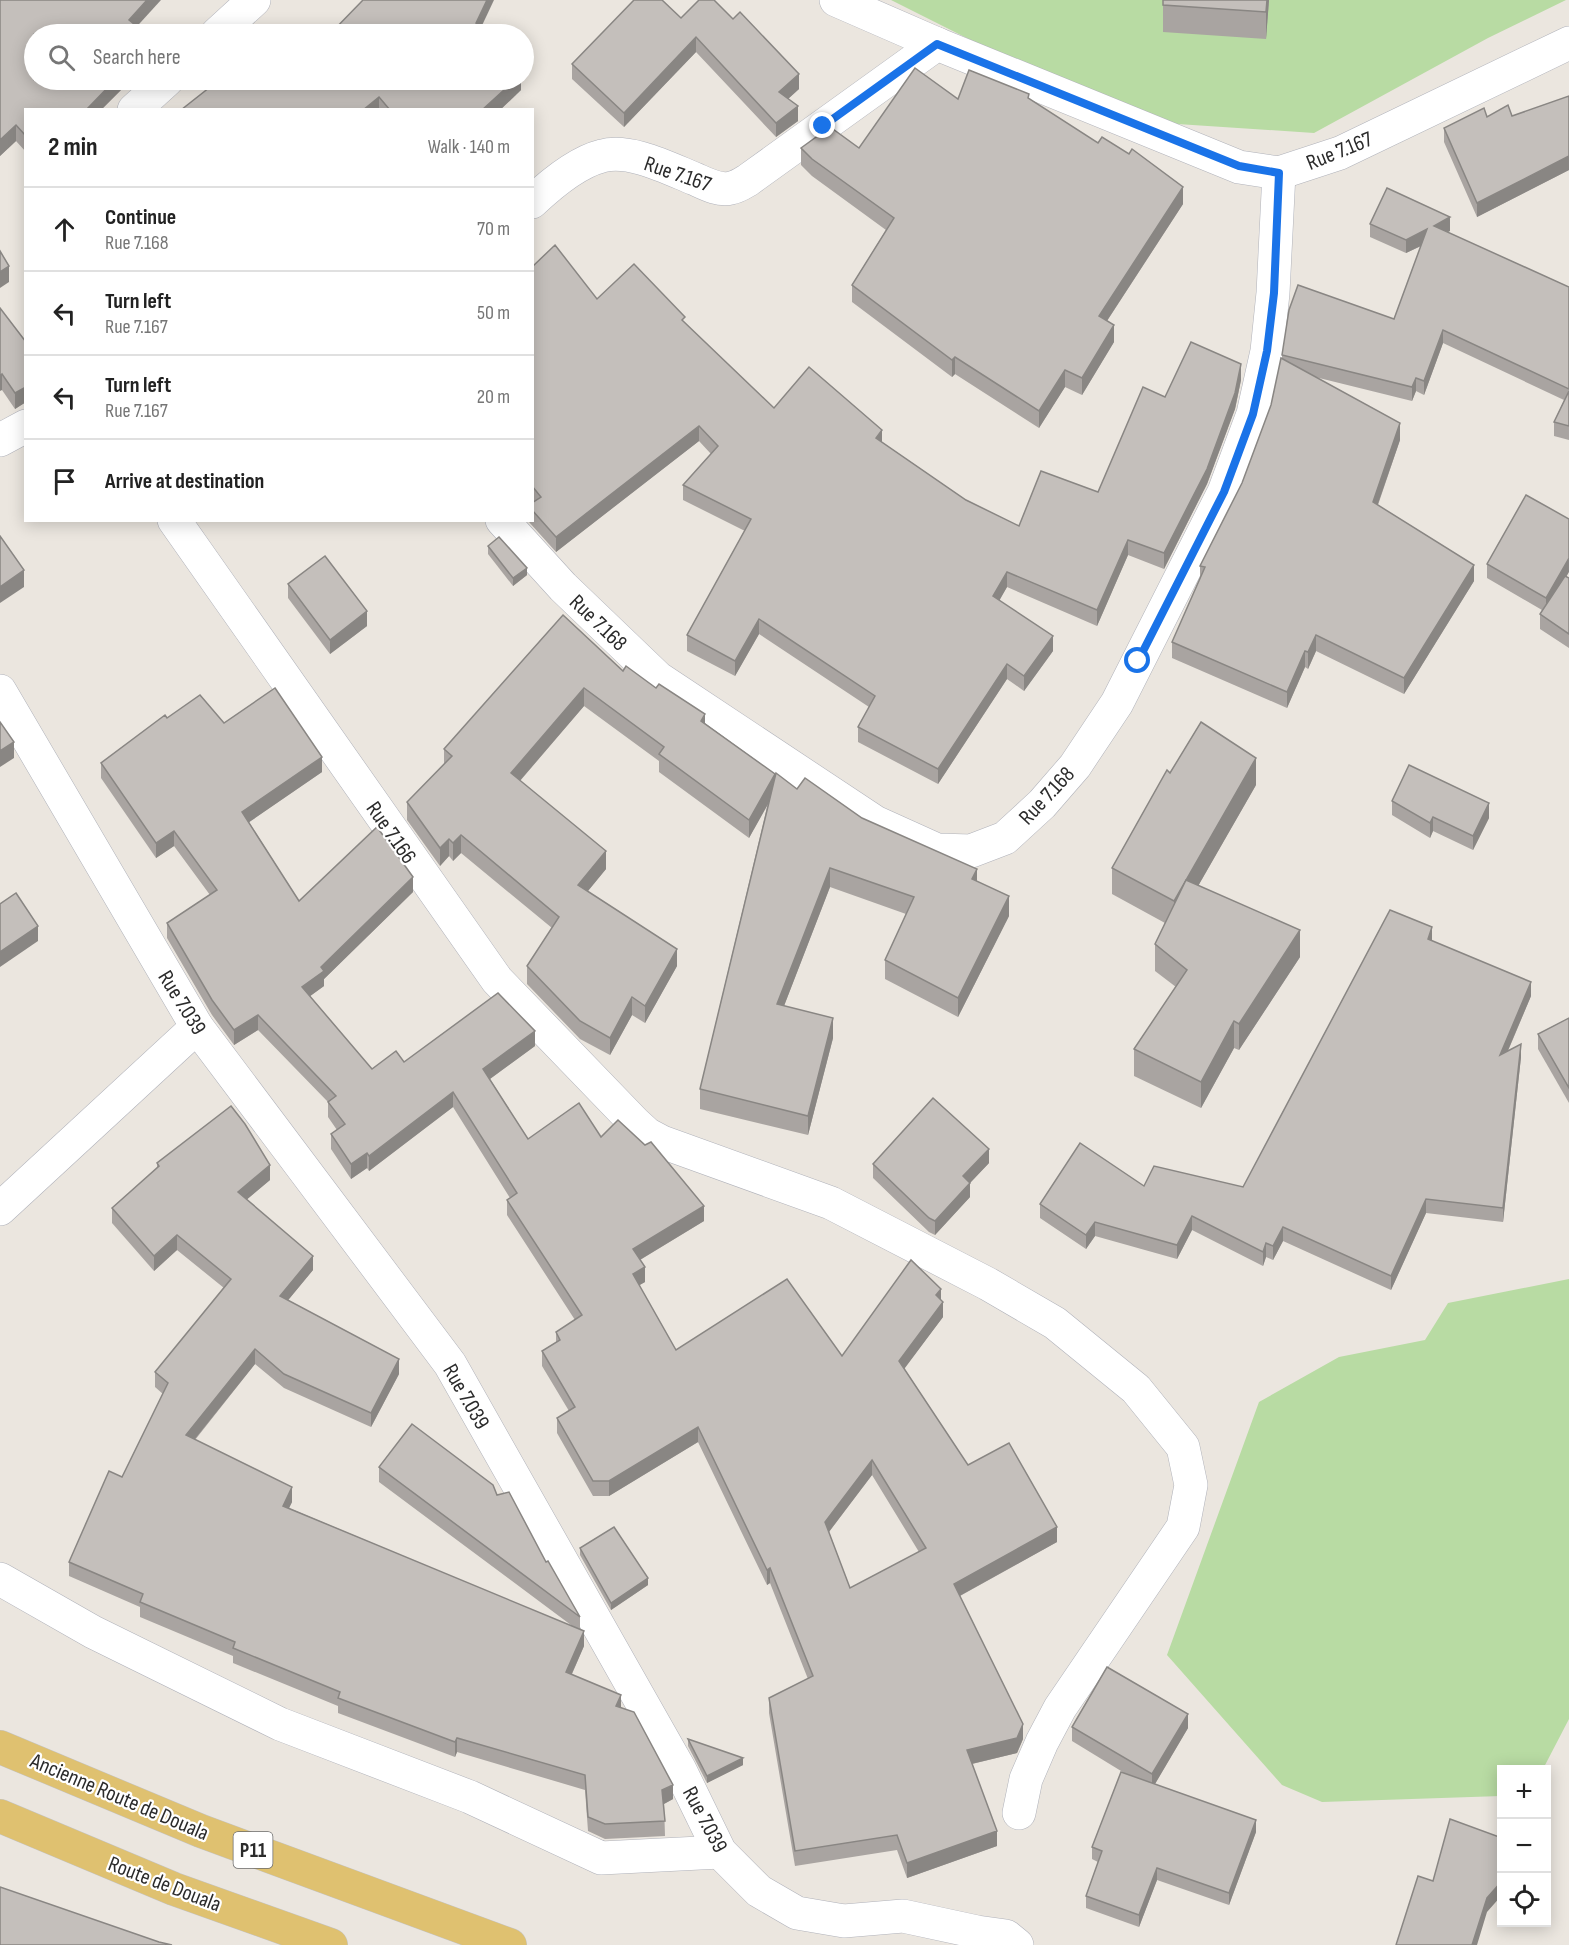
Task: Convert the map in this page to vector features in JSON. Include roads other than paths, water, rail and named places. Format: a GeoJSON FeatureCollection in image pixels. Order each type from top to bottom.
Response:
{"type":"FeatureCollection","features":[{"type":"Feature","properties":{"kind":"main road","name":"Ancienne Route de Douala"},"geometry":{"type":"LineString","coordinates":[[0,1747],[201,1831],[510,1945]]}},
{"type":"Feature","properties":{"kind":"main road","name":"Route de Douala"},"geometry":{"type":"LineString","coordinates":[[0,1816],[174,1889],[331,1945]]}},
{"type":"Feature","properties":{"kind":"street"},"geometry":{"type":"LineString","coordinates":[[228,24],[254,0]]}},
{"type":"Feature","properties":{"kind":"street"},"geometry":{"type":"LineString","coordinates":[[836,0],[937,44]]}},
{"type":"Feature","properties":{"kind":"street","name":"Rue 7.167"},"geometry":{"type":"LineString","coordinates":[[534,200],[551,185],[591,159],[620,153],[661,165],[715,188],[730,188],[748,180],[937,44],[1239,166],[1279,173],[1340,153],[1569,43]]}},
{"type":"Feature","properties":{"kind":"street"},"geometry":{"type":"LineString","coordinates":[[136,108],[156,90]]}},
{"type":"Feature","properties":{"kind":"street","name":"Rue 7.168"},"geometry":{"type":"LineString","coordinates":[[504,522],[563,587],[658,678],[875,822],[937,850],[971,851],[1005,838],[1042,804],[1075,766],[1117,703],[1224,492],[1253,414],[1267,351],[1274,293],[1279,173]]}},
{"type":"Feature","properties":{"kind":"street"},"geometry":{"type":"LineString","coordinates":[[0,440],[24,427]]}},
{"type":"Feature","properties":{"kind":"street","name":"Rue 7.166"},"geometry":{"type":"LineString","coordinates":[[176,522],[497,980],[635,1123],[647,1134],[662,1142],[831,1203],[1007,1295],[1054,1323],[1136,1389],[1183,1447],[1191,1485],[1183,1527],[1060,1708],[1026,1779],[1019,1813]]}},
{"type":"Feature","properties":{"kind":"street","name":"Rue 7.039"},"geometry":{"type":"LineString","coordinates":[[0,691],[197,1027],[450,1364],[680,1770],[720,1852],[759,1892],[797,1913],[844,1921],[903,1916],[1006,1936],[1017,1945]]}},
{"type":"Feature","properties":{"kind":"street"},"geometry":{"type":"LineString","coordinates":[[0,1209],[197,1027]]}},
{"type":"Feature","properties":{"kind":"street"},"geometry":{"type":"LineString","coordinates":[[0,1579],[93,1632],[280,1724],[470,1797],[601,1858],[720,1852]]}}]}
